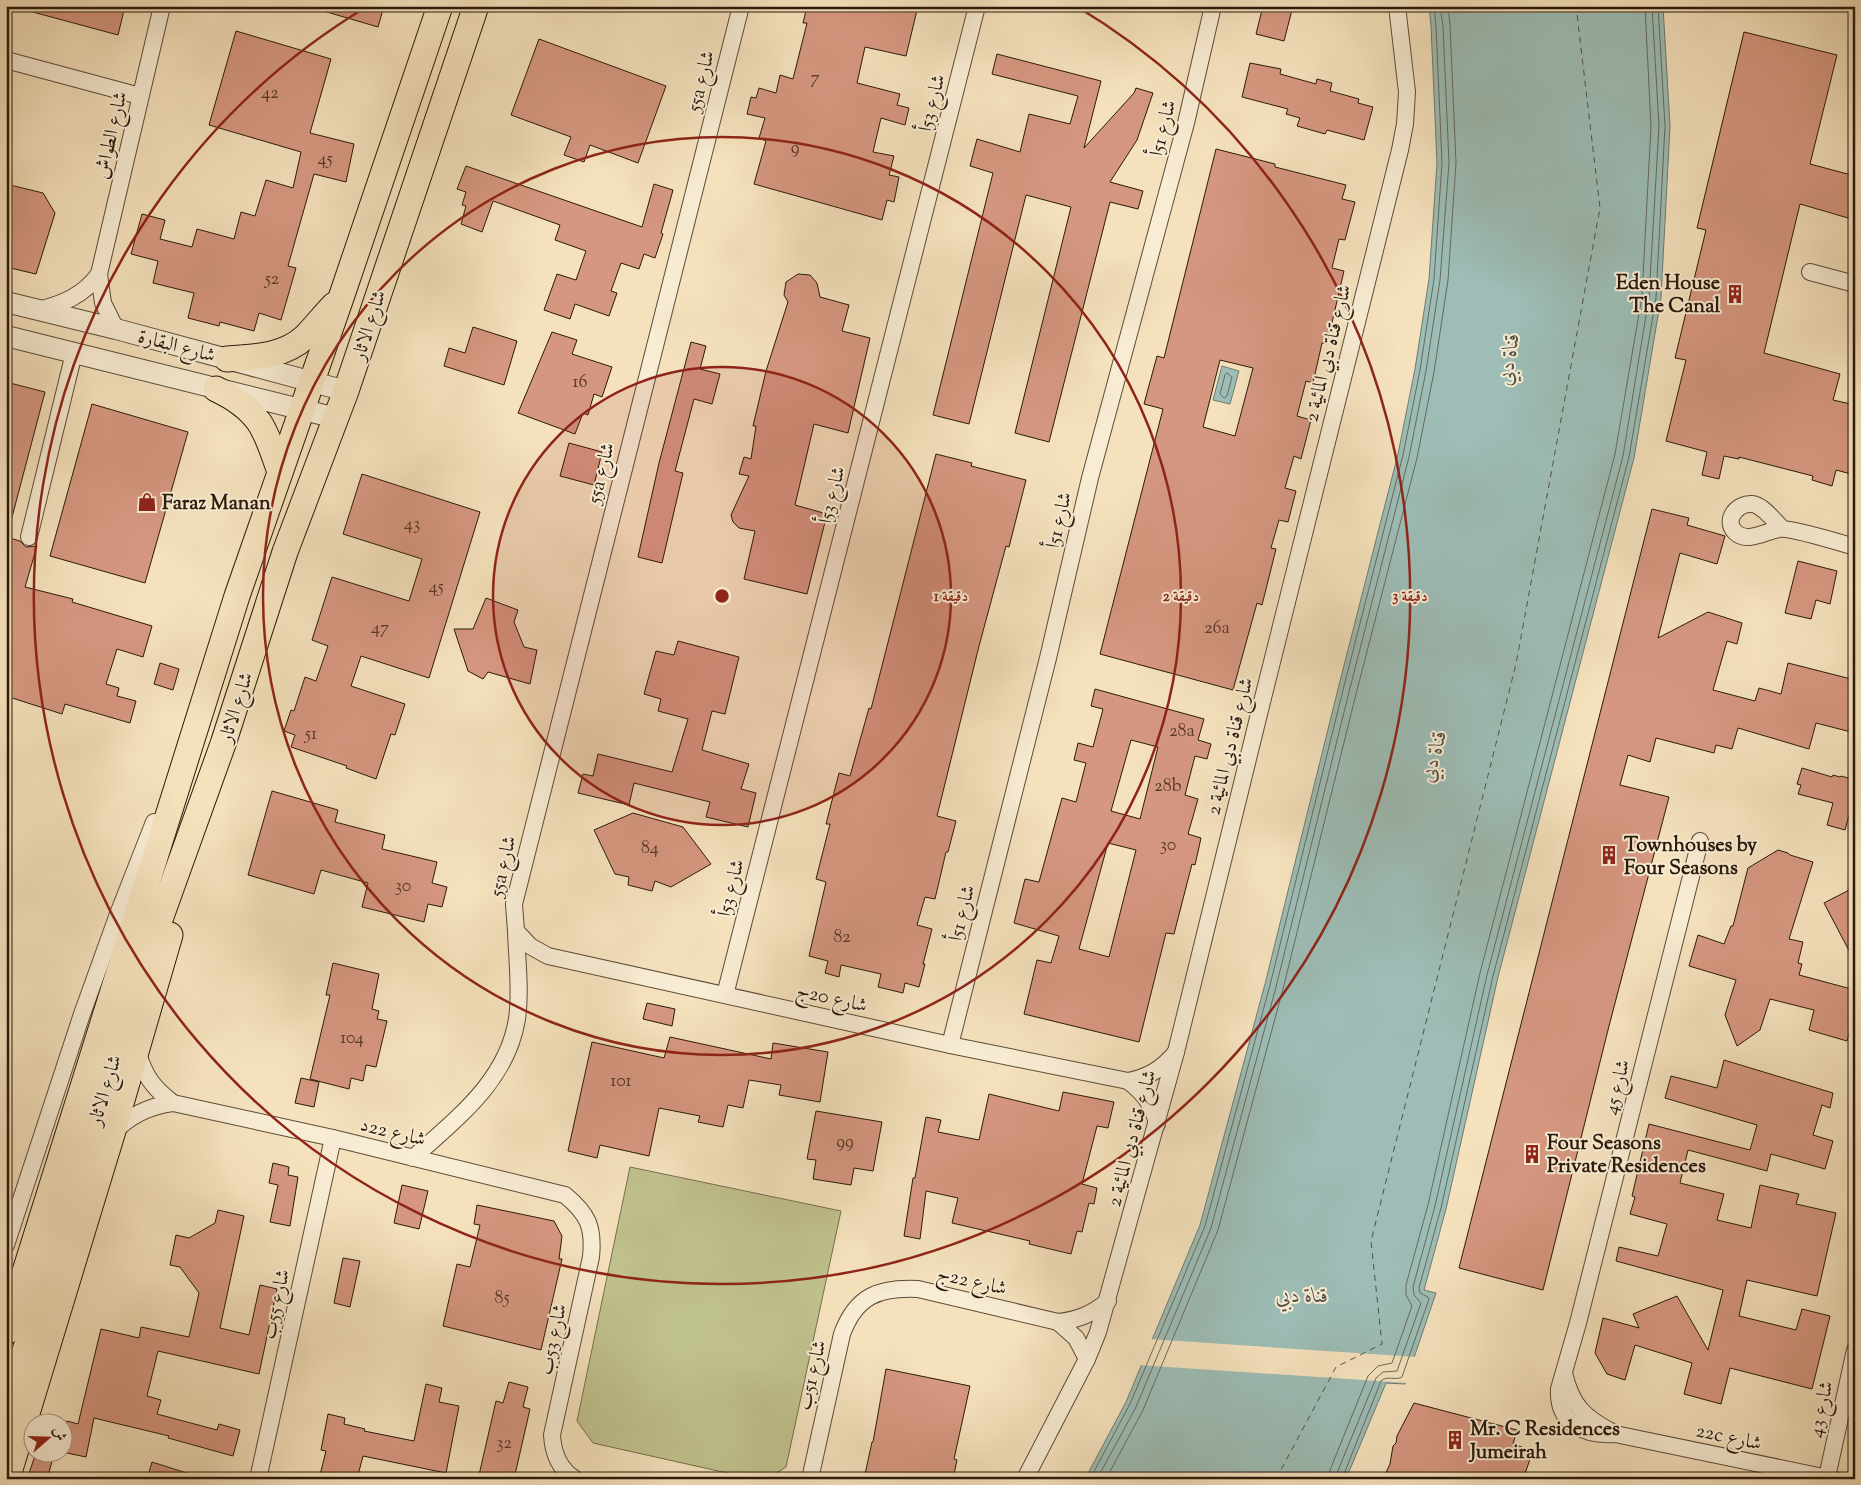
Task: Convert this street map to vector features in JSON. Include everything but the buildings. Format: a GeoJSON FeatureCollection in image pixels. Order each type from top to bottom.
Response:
{"type":"FeatureCollection","features":[{"type":"Feature","properties":{"kind":"main road","name":"شارع الاثار"},"geometry":{"type":"LineString","coordinates":[[6,1332],[180,781],[236,596],[342,295],[440,6]]}},
{"type":"Feature","properties":{"kind":"main road","name":"شارع الاثار"},"geometry":{"type":"LineString","coordinates":[[6,1413],[136,986],[223,744],[285,552],[349,384],[476,6]]}},
{"type":"Feature","properties":{"kind":"main road"},"geometry":{"type":"LineString","coordinates":[[228,359],[276,354],[292,346],[304,337],[342,295]]}},
{"type":"Feature","properties":{"kind":"main road"},"geometry":{"type":"LineString","coordinates":[[314,374],[349,384]]}},
{"type":"Feature","properties":{"kind":"main road"},"geometry":{"type":"LineString","coordinates":[[216,389],[229,395],[258,422],[268,440],[280,472]]}},
{"type":"Feature","properties":{"kind":"main road"},"geometry":{"type":"LineString","coordinates":[[299,416],[317,418],[334,425]]}},
{"type":"Feature","properties":{"kind":"main road"},"geometry":{"type":"LineString","coordinates":[[7,1479],[137,1051],[185,882],[188,842]]}},
{"type":"Feature","properties":{"kind":"street","name":"شارع الطواش"},"geometry":{"type":"LineString","coordinates":[[116,329],[103,303],[99,274],[162,6]]}},
{"type":"Feature","properties":{"kind":"street","name":"55a شارع"},"geometry":{"type":"LineString","coordinates":[[413,1158],[486,1089],[505,1058],[517,1020],[518,1000],[514,904],[740,6]]}},
{"type":"Feature","properties":{"kind":"street","name":"شارع 53أ"},"geometry":{"type":"LineString","coordinates":[[725,995],[977,6]]}},
{"type":"Feature","properties":{"kind":"street","name":"شارع 51أ"},"geometry":{"type":"LineString","coordinates":[[950,1046],[1048,658],[1090,478],[1186,123],[1213,6]]}},
{"type":"Feature","properties":{"kind":"street","name":"شارع قناة دبي المائية 2"},"geometry":{"type":"LineString","coordinates":[[1025,1479],[1087,1359],[1098,1332],[1176,1052],[1264,690],[1400,150],[1405,124],[1407,92],[1397,6]]}},
{"type":"Feature","properties":{"kind":"street"},"geometry":{"type":"LineString","coordinates":[[6,60],[140,96]]}},
{"type":"Feature","properties":{"kind":"street"},"geometry":{"type":"LineString","coordinates":[[1810,272],[1855,284]]}},
{"type":"Feature","properties":{"kind":"street"},"geometry":{"type":"LineString","coordinates":[[37,310],[52,307],[74,298],[93,282],[99,274]]}},
{"type":"Feature","properties":{"kind":"street","name":"شارع البقارة"},"geometry":{"type":"LineString","coordinates":[[6,302],[228,359],[314,374]]}},
{"type":"Feature","properties":{"kind":"street","name":"شارع البقارة"},"geometry":{"type":"LineString","coordinates":[[6,336],[216,389],[299,416]]}},
{"type":"Feature","properties":{"kind":"street"},"geometry":{"type":"LineString","coordinates":[[29,538],[74,354]]}},
{"type":"Feature","properties":{"kind":"street"},"geometry":{"type":"LineString","coordinates":[[1782,528],[1855,547]]}},
{"type":"Feature","properties":{"kind":"street"},"geometry":{"type":"LineString","coordinates":[[6,1245],[82,1014],[118,914],[163,800],[180,781]]}},
{"type":"Feature","properties":{"kind":"street","name":"شارع 45"},"geometry":{"type":"LineString","coordinates":[[1564,1373],[1700,841]]}},
{"type":"Feature","properties":{"kind":"street","name":"شارع 20ج"},"geometry":{"type":"LineString","coordinates":[[516,931],[530,946],[548,956],[950,1046],[1128,1081],[1139,1079],[1160,1069],[1176,1052]]}},
{"type":"Feature","properties":{"kind":"street","name":"شارع 22د"},"geometry":{"type":"LineString","coordinates":[[137,1051],[150,1083],[173,1103]]}},
{"type":"Feature","properties":{"kind":"street"},"geometry":{"type":"LineString","coordinates":[[1128,1081],[1145,1095],[1151,1104],[1157,1124]]}},
{"type":"Feature","properties":{"kind":"street","name":"شارع 22د"},"geometry":{"type":"LineString","coordinates":[[112,1134],[133,1116],[159,1105],[173,1103],[333,1138],[565,1195],[580,1207],[590,1224]]}},
{"type":"Feature","properties":{"kind":"street","name":"شارع 55ب"},"geometry":{"type":"LineString","coordinates":[[258,1479],[333,1138]]}},
{"type":"Feature","properties":{"kind":"street","name":"شارع 53ب"},"geometry":{"type":"LineString","coordinates":[[575,1479],[559,1463],[553,1449],[552,1435],[591,1257],[593,1240],[590,1224]]}},
{"type":"Feature","properties":{"kind":"street","name":"شارع 22ج"},"geometry":{"type":"LineString","coordinates":[[876,1294],[899,1288],[918,1289],[1058,1322],[1085,1316],[1097,1310],[1108,1301]]}},
{"type":"Feature","properties":{"kind":"street","name":"شارع 51ب"},"geometry":{"type":"LineString","coordinates":[[810,1479],[842,1334],[848,1318],[860,1304],[876,1294]]}},
{"type":"Feature","properties":{"kind":"street","name":"شارع 22ج"},"geometry":{"type":"LineString","coordinates":[[1058,1322],[1076,1338],[1087,1359]]}},
{"type":"Feature","properties":{"kind":"street","name":"شارع 43"},"geometry":{"type":"LineString","coordinates":[[1830,1478],[1855,1350]]}},
{"type":"Feature","properties":{"kind":"street","name":"22c شارع"},"geometry":{"type":"LineString","coordinates":[[1564,1373],[1570,1395],[1583,1413],[1591,1420],[1616,1434],[1830,1478]]}},
{"type":"Feature","properties":{"kind":"green space"},"geometry":{"type":"Polygon","coordinates":[[[630,1167],[841,1211],[786,1467],[768,1479],[754,1479],[593,1443],[577,1421],[630,1167]]]}},
{"type":"Feature","properties":{"kind":"water","name":"قناة دبي"},"geometry":{"type":"Polygon","coordinates":[[[1429,6],[1663,6],[1670,126],[1661,298],[1634,458],[1498,977],[1446,1209],[1424,1290],[1436,1293],[1405,1384],[1386,1383],[1346,1479],[1085,1479],[1126,1402],[1200,1225],[1265,984],[1398,454],[1415,369],[1429,279],[1437,163],[1429,6]]]}},
{"type":"Feature","properties":{"kind":"water"},"geometry":{"type":"Polygon","coordinates":[[[1222,366],[1239,371],[1230,404],[1213,400],[1222,366]]]}},
{"type":"Feature","properties":{"kind":"pier"},"geometry":{"type":"Polygon","coordinates":[[[1149,1339],[1417,1357],[1408,1383],[1138,1365],[1149,1339]]]}},
{"type":"Feature","properties":{"kind":"ferry route"},"geometry":{"type":"LineString","coordinates":[[1276,1479],[1336,1367],[1382,1344],[1371,1241],[1516,664],[1600,208],[1576,6]]}},
{"type":"Feature","properties":{"kind":"place","name":"Eden House The Canal"},"geometry":{"type":"Point","coordinates":[1735,294]}},
{"type":"Feature","properties":{"kind":"place","name":"Faraz Manan"},"geometry":{"type":"Point","coordinates":[147,502]}},
{"type":"Feature","properties":{"kind":"place","name":"Townhouses by Four Seasons"},"geometry":{"type":"Point","coordinates":[1609,855]}},
{"type":"Feature","properties":{"kind":"place","name":"Four Seasons Private Residences"},"geometry":{"type":"Point","coordinates":[1532,1154]}},
{"type":"Feature","properties":{"kind":"place","name":"Mr. C Residences Jumeirah"},"geometry":{"type":"Point","coordinates":[1455,1440]}}]}
